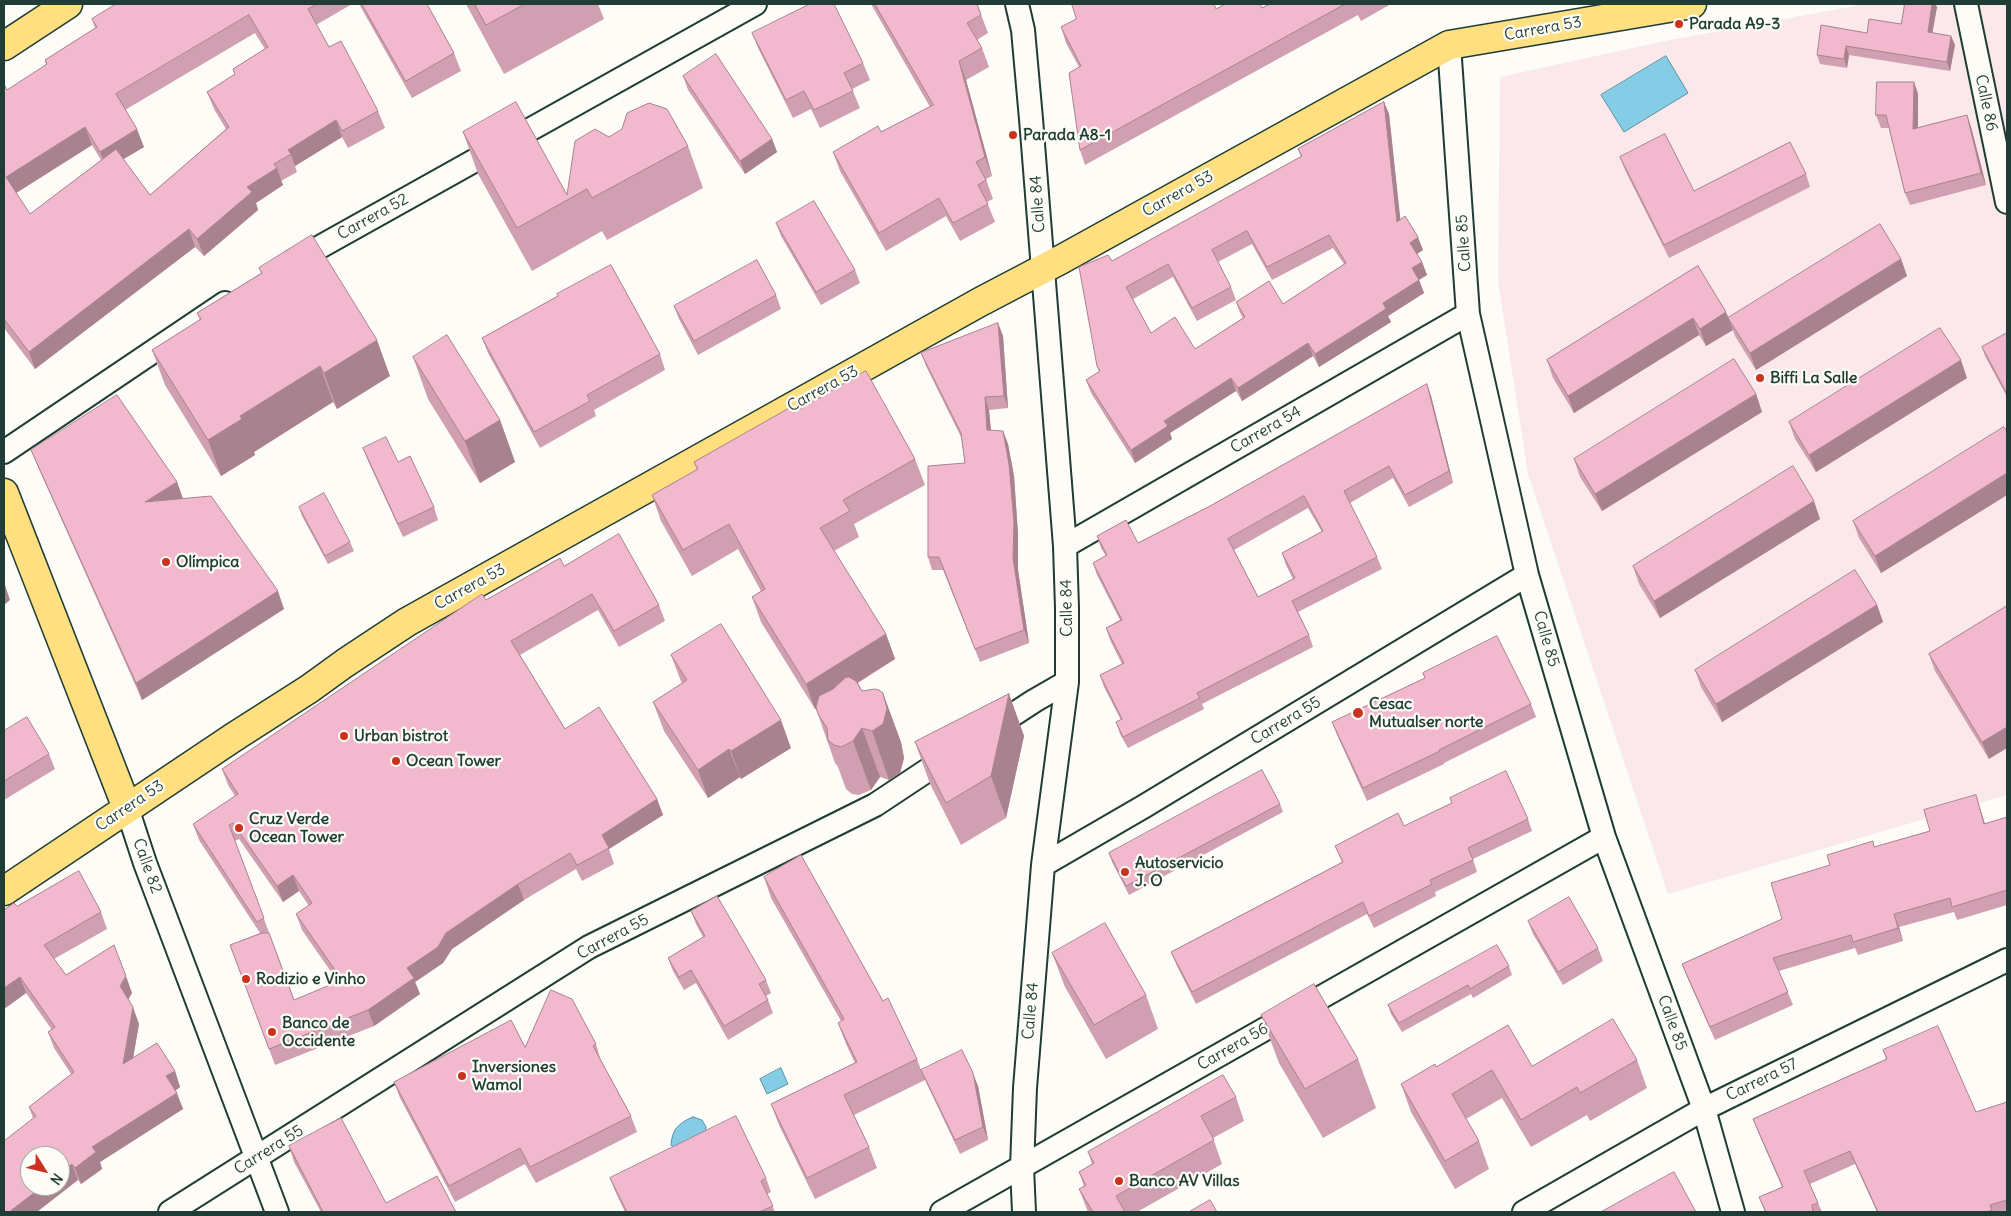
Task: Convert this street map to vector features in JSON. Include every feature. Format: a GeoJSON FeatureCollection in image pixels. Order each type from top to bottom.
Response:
{"type":"FeatureCollection","features":[{"type":"Feature","properties":{"kind":"main road"},"geometry":{"type":"LineString","coordinates":[[4,46],[68,4]]}},
{"type":"Feature","properties":{"kind":"main road","name":"Carrera 53"},"geometry":{"type":"LineString","coordinates":[[4,890],[309,689],[345,662],[407,622],[1042,268],[1449,45],[1692,4]]}},
{"type":"Feature","properties":{"kind":"main road","name":"Calle 82"},"geometry":{"type":"LineString","coordinates":[[4,493],[128,808]]}},
{"type":"Feature","properties":{"kind":"street","name":"Carrera 52"},"geometry":{"type":"LineString","coordinates":[[271,274],[754,4]]}},
{"type":"Feature","properties":{"kind":"street","name":"Calle 84"},"geometry":{"type":"LineString","coordinates":[[1018,4],[1024,40],[1065,546],[1068,608],[1067,682],[1043,865],[1025,1088],[1022,1167],[1024,1212]]}},
{"type":"Feature","properties":{"kind":"street","name":"Calle 86"},"geometry":{"type":"LineString","coordinates":[[1966,4],[2007,202]]}},
{"type":"Feature","properties":{"kind":"street","name":"Calle 85"},"geometry":{"type":"LineString","coordinates":[[1449,45],[1468,314],[1527,575],[1604,837],[1704,1109],[1733,1212]]}},
{"type":"Feature","properties":{"kind":"street"},"geometry":{"type":"LineString","coordinates":[[4,452],[246,289]]}},
{"type":"Feature","properties":{"kind":"street","name":"Carrera 54"},"geometry":{"type":"LineString","coordinates":[[1065,546],[1468,314]]}},
{"type":"Feature","properties":{"kind":"street","name":"Carrera 55"},"geometry":{"type":"LineString","coordinates":[[1043,865],[1160,797],[1527,575]]}},
{"type":"Feature","properties":{"kind":"street","name":"Carrera 55"},"geometry":{"type":"LineString","coordinates":[[170,1212],[589,948],[875,805],[1034,701],[1067,682]]}},
{"type":"Feature","properties":{"kind":"street","name":"Calle 82"},"geometry":{"type":"LineString","coordinates":[[128,808],[145,863],[258,1157],[277,1212]]}},
{"type":"Feature","properties":{"kind":"street","name":"Carrera 56"},"geometry":{"type":"LineString","coordinates":[[942,1212],[1604,837]]}},
{"type":"Feature","properties":{"kind":"street","name":"Carrera 57"},"geometry":{"type":"LineString","coordinates":[[1524,1212],[1704,1109],[2007,960]]}},
{"type":"Feature","properties":{"kind":"shaded area","name":"Biffi La Salle"},"geometry":{"type":"Polygon","coordinates":[[[1865,4],[2007,4],[2007,795],[1668,894],[1528,474],[1498,281],[1500,77],[1660,42],[1865,4]]]}},
{"type":"Feature","properties":{"kind":"water"},"geometry":{"type":"Polygon","coordinates":[[[1666,56],[1688,93],[1624,132],[1601,95],[1666,56]]]}},
{"type":"Feature","properties":{"kind":"water"},"geometry":{"type":"Polygon","coordinates":[[[781,1068],[788,1084],[767,1094],[760,1079],[781,1068]]]}},
{"type":"Feature","properties":{"kind":"water"},"geometry":{"type":"Polygon","coordinates":[[[693,1117],[702,1120],[706,1127],[705,1136],[679,1152],[671,1145],[674,1131],[683,1122],[693,1117]]]}},
{"type":"Feature","properties":{"kind":"building"},"geometry":{"type":"Polygon","coordinates":[[[116,4],[317,4],[308,9],[329,47],[341,41],[378,111],[342,131],[336,120],[288,150],[291,154],[274,164],[277,168],[247,187],[252,192],[197,239],[189,229],[29,352],[4,319],[4,84],[7,90],[47,64],[45,60],[97,27],[92,19],[116,4]],[[249,15],[116,94],[137,129],[100,152],[85,127],[6,177],[30,214],[116,149],[150,195],[229,127],[207,92],[235,74],[233,69],[268,47],[249,15]]]}},
{"type":"Feature","properties":{"kind":"building"},"geometry":{"type":"Polygon","coordinates":[[[362,4],[427,4],[454,53],[406,81],[362,4]]]}},
{"type":"Feature","properties":{"kind":"building"},"geometry":{"type":"Polygon","coordinates":[[[475,4],[525,4],[486,25],[475,4]]]}},
{"type":"Feature","properties":{"kind":"building"},"geometry":{"type":"Polygon","coordinates":[[[810,4],[834,4],[863,63],[844,73],[853,91],[814,110],[804,91],[786,100],[752,33],[810,4]]]}},
{"type":"Feature","properties":{"kind":"building"},"geometry":{"type":"Polygon","coordinates":[[[875,4],[977,4],[981,15],[967,23],[982,48],[959,61],[985,157],[976,162],[986,180],[978,185],[988,204],[953,223],[939,198],[879,233],[833,152],[878,126],[881,132],[933,105],[875,4]]]}},
{"type":"Feature","properties":{"kind":"building"},"geometry":{"type":"Polygon","coordinates":[[[1072,4],[1214,4],[1216,9],[1225,4],[1260,4],[1262,8],[1270,4],[1345,4],[1080,150],[1069,73],[1081,66],[1061,27],[1076,19],[1072,4]]]}},
{"type":"Feature","properties":{"kind":"building"},"geometry":{"type":"Polygon","coordinates":[[[1905,4],[1932,4],[1928,32],[1951,36],[1947,62],[1846,46],[1844,59],[1817,55],[1821,25],[1867,33],[1869,19],[1901,24],[1905,4]]]}},
{"type":"Feature","properties":{"kind":"building"},"geometry":{"type":"Polygon","coordinates":[[[716,54],[772,139],[740,161],[683,76],[716,54]]]}},
{"type":"Feature","properties":{"kind":"building"},"geometry":{"type":"Polygon","coordinates":[[[1877,82],[1914,82],[1913,129],[1967,115],[1981,173],[1905,193],[1886,115],[1876,115],[1877,82]]]}},
{"type":"Feature","properties":{"kind":"building"},"geometry":{"type":"Polygon","coordinates":[[[516,102],[567,195],[575,141],[595,129],[609,137],[622,129],[627,113],[649,103],[667,109],[688,146],[592,198],[587,189],[517,228],[463,132],[516,102]]]}},
{"type":"Feature","properties":{"kind":"building"},"geometry":{"type":"Polygon","coordinates":[[[1384,102],[1397,222],[1405,216],[1418,237],[1410,243],[1422,262],[1412,268],[1419,280],[1383,303],[1386,309],[1315,354],[1308,343],[1238,388],[1231,378],[1164,421],[1168,426],[1131,450],[1086,380],[1100,371],[1097,366],[1079,267],[1108,255],[1112,261],[1302,156],[1298,149],[1384,102]],[[1247,231],[1212,250],[1231,287],[1192,308],[1168,264],[1126,287],[1151,333],[1175,317],[1195,349],[1245,317],[1236,302],[1269,281],[1283,304],[1346,263],[1329,235],[1267,267],[1247,231]]]}},
{"type":"Feature","properties":{"kind":"building"},"geometry":{"type":"Polygon","coordinates":[[[1665,134],[1694,191],[1790,142],[1806,174],[1664,245],[1620,157],[1665,134]]]}},
{"type":"Feature","properties":{"kind":"building"},"geometry":{"type":"Polygon","coordinates":[[[814,201],[855,270],[816,292],[776,223],[814,201]]]}},
{"type":"Feature","properties":{"kind":"building"},"geometry":{"type":"Polygon","coordinates":[[[1880,224],[1901,259],[1750,353],[1728,318],[1880,224]]]}},
{"type":"Feature","properties":{"kind":"building"},"geometry":{"type":"Polygon","coordinates":[[[312,235],[377,340],[324,373],[320,366],[240,416],[242,419],[208,440],[152,350],[201,319],[197,313],[262,273],[259,268],[312,235]]]}},
{"type":"Feature","properties":{"kind":"building"},"geometry":{"type":"Polygon","coordinates":[[[757,260],[776,295],[694,341],[674,306],[757,260]]]}},
{"type":"Feature","properties":{"kind":"building"},"geometry":{"type":"Polygon","coordinates":[[[611,265],[660,354],[587,395],[590,401],[534,432],[482,338],[611,265]]]}},
{"type":"Feature","properties":{"kind":"building"},"geometry":{"type":"Polygon","coordinates":[[[1698,266],[1726,312],[1700,329],[1693,318],[1568,396],[1547,360],[1698,266]]]}},
{"type":"Feature","properties":{"kind":"building"},"geometry":{"type":"Polygon","coordinates":[[[998,323],[1004,396],[985,397],[987,430],[1003,431],[1009,464],[1014,522],[1013,558],[1024,630],[975,649],[939,557],[928,557],[928,466],[965,463],[961,433],[921,353],[998,323]]]}},
{"type":"Feature","properties":{"kind":"building"},"geometry":{"type":"Polygon","coordinates":[[[1940,328],[1961,360],[1809,455],[1789,422],[1940,328]]]}},
{"type":"Feature","properties":{"kind":"building"},"geometry":{"type":"Polygon","coordinates":[[[2007,333],[2007,394],[1982,347],[2007,333]]]}},
{"type":"Feature","properties":{"kind":"building"},"geometry":{"type":"Polygon","coordinates":[[[447,335],[500,420],[465,441],[413,357],[447,335]]]}},
{"type":"Feature","properties":{"kind":"building"},"geometry":{"type":"Polygon","coordinates":[[[1734,359],[1756,394],[1595,494],[1574,459],[1734,359]]]}},
{"type":"Feature","properties":{"kind":"building"},"geometry":{"type":"Polygon","coordinates":[[[866,371],[915,459],[843,500],[850,511],[820,528],[886,634],[806,684],[752,597],[765,589],[729,524],[683,550],[652,495],[698,469],[694,462],[791,407],[794,412],[866,371]]]}},
{"type":"Feature","properties":{"kind":"building"},"geometry":{"type":"Polygon","coordinates":[[[1427,384],[1449,471],[1405,495],[1389,466],[1344,491],[1377,557],[1292,601],[1309,635],[1197,693],[1200,698],[1123,737],[1116,722],[1122,719],[1100,675],[1124,663],[1106,628],[1122,620],[1093,563],[1107,555],[1097,536],[1126,520],[1138,543],[1210,506],[1427,384]],[[1304,496],[1228,539],[1258,597],[1295,578],[1282,553],[1323,531],[1304,496]]]}},
{"type":"Feature","properties":{"kind":"building","name":"Olímpica"},"geometry":{"type":"Polygon","coordinates":[[[117,395],[177,482],[145,502],[211,496],[278,591],[136,683],[31,450],[117,395]]]}},
{"type":"Feature","properties":{"kind":"building"},"geometry":{"type":"Polygon","coordinates":[[[2004,427],[2007,432],[2007,473],[1875,556],[1853,521],[2004,427]]]}},
{"type":"Feature","properties":{"kind":"building"},"geometry":{"type":"Polygon","coordinates":[[[386,437],[398,462],[410,456],[434,507],[398,524],[363,448],[386,437]]]}},
{"type":"Feature","properties":{"kind":"building"},"geometry":{"type":"Polygon","coordinates":[[[1793,466],[1814,501],[1654,601],[1633,566],[1793,466]]]}},
{"type":"Feature","properties":{"kind":"building"},"geometry":{"type":"Polygon","coordinates":[[[324,493],[350,542],[325,556],[299,507],[324,493]]]}},
{"type":"Feature","properties":{"kind":"building"},"geometry":{"type":"Polygon","coordinates":[[[619,534],[659,605],[614,631],[592,594],[511,641],[565,729],[599,707],[657,799],[602,835],[609,848],[577,865],[570,853],[518,884],[446,933],[438,947],[407,968],[414,978],[368,1010],[269,1049],[230,945],[262,933],[269,933],[294,1000],[342,980],[296,914],[312,903],[293,875],[277,886],[233,823],[229,825],[264,918],[257,922],[193,824],[238,794],[222,769],[482,594],[486,600],[560,558],[564,566],[619,534]]]}},
{"type":"Feature","properties":{"kind":"building"},"geometry":{"type":"Polygon","coordinates":[[[1855,570],[1877,605],[1716,704],[1695,670],[1855,570]]]}},
{"type":"Feature","properties":{"kind":"building"},"geometry":{"type":"Polygon","coordinates":[[[2007,606],[2007,727],[1982,742],[1929,654],[2007,606]]]}},
{"type":"Feature","properties":{"kind":"building"},"geometry":{"type":"Polygon","coordinates":[[[721,624],[781,720],[731,751],[729,749],[698,770],[653,702],[687,680],[671,655],[721,624]]]}},
{"type":"Feature","properties":{"kind":"building"},"geometry":{"type":"Polygon","coordinates":[[[1497,636],[1531,704],[1363,788],[1332,722],[1425,678],[1423,673],[1497,636]]]}},
{"type":"Feature","properties":{"kind":"building"},"geometry":{"type":"Polygon","coordinates":[[[849,677],[856,681],[862,691],[875,689],[883,693],[887,709],[883,724],[872,731],[862,728],[853,741],[841,747],[834,745],[828,740],[827,728],[816,707],[819,696],[833,689],[845,678],[849,677]]]}},
{"type":"Feature","properties":{"kind":"building"},"geometry":{"type":"Polygon","coordinates":[[[1009,694],[991,776],[946,803],[915,742],[1009,694]]]}},
{"type":"Feature","properties":{"kind":"building"},"geometry":{"type":"Polygon","coordinates":[[[27,717],[49,754],[4,781],[4,731],[27,717]]]}},
{"type":"Feature","properties":{"kind":"building"},"geometry":{"type":"Polygon","coordinates":[[[1262,770],[1280,804],[1126,886],[1109,853],[1262,770]]]}},
{"type":"Feature","properties":{"kind":"building"},"geometry":{"type":"Polygon","coordinates":[[[1506,771],[1528,819],[1468,848],[1473,860],[1430,880],[1432,884],[1369,916],[1363,902],[1192,992],[1171,952],[1343,862],[1335,846],[1398,813],[1404,826],[1452,803],[1450,798],[1506,771]]]}},
{"type":"Feature","properties":{"kind":"building"},"geometry":{"type":"Polygon","coordinates":[[[1976,795],[1984,824],[2007,817],[2007,890],[1952,907],[1950,898],[1894,914],[1898,928],[1853,942],[1851,935],[1773,958],[1788,992],[1710,1027],[1682,964],[1782,919],[1771,883],[1830,865],[1827,855],[1873,841],[1874,847],[1930,831],[1924,810],[1976,795]]]}},
{"type":"Feature","properties":{"kind":"building"},"geometry":{"type":"Polygon","coordinates":[[[801,855],[883,1001],[888,998],[917,1059],[844,1095],[869,1147],[807,1178],[771,1104],[857,1062],[838,1023],[844,1019],[764,877],[801,855]]]}},
{"type":"Feature","properties":{"kind":"building"},"geometry":{"type":"Polygon","coordinates":[[[79,871],[101,912],[44,945],[66,975],[114,945],[126,976],[120,986],[133,1007],[123,1064],[157,1043],[175,1071],[166,1076],[177,1093],[92,1147],[96,1152],[75,1168],[72,1164],[70,1166],[70,1146],[20,1146],[20,1196],[30,1196],[9,1212],[4,1212],[4,1141],[36,1116],[29,1107],[74,1072],[48,1032],[55,1027],[20,977],[4,988],[4,910],[14,903],[17,906],[79,871]]]}},
{"type":"Feature","properties":{"kind":"building"},"geometry":{"type":"Polygon","coordinates":[[[717,896],[766,980],[759,984],[768,1000],[724,1026],[691,970],[679,977],[668,958],[705,936],[691,911],[717,896]]]}},
{"type":"Feature","properties":{"kind":"building"},"geometry":{"type":"Polygon","coordinates":[[[1569,897],[1598,948],[1558,972],[1528,921],[1569,897]]]}},
{"type":"Feature","properties":{"kind":"building"},"geometry":{"type":"Polygon","coordinates":[[[1105,923],[1146,995],[1094,1025],[1052,953],[1105,923]]]}},
{"type":"Feature","properties":{"kind":"building"},"geometry":{"type":"Polygon","coordinates":[[[1497,945],[1509,966],[1470,989],[1468,985],[1399,1023],[1388,1005],[1497,945]]]}},
{"type":"Feature","properties":{"kind":"building"},"geometry":{"type":"Polygon","coordinates":[[[1314,984],[1358,1059],[1305,1089],[1261,1015],[1314,984]]]}},
{"type":"Feature","properties":{"kind":"building"},"geometry":{"type":"Polygon","coordinates":[[[551,990],[572,999],[596,1044],[593,1046],[631,1116],[530,1167],[520,1148],[449,1186],[394,1082],[511,1020],[525,1047],[551,990]]]}},
{"type":"Feature","properties":{"kind":"building"},"geometry":{"type":"Polygon","coordinates":[[[1613,1019],[1637,1060],[1580,1093],[1577,1087],[1521,1120],[1492,1070],[1452,1094],[1479,1141],[1445,1161],[1401,1084],[1435,1064],[1436,1067],[1508,1025],[1532,1066],[1613,1019]]]}},
{"type":"Feature","properties":{"kind":"building"},"geometry":{"type":"Polygon","coordinates":[[[1938,1026],[1976,1112],[2007,1102],[2007,1200],[1990,1205],[1992,1210],[1987,1212],[1878,1212],[1850,1151],[1804,1171],[1818,1203],[1812,1205],[1813,1212],[1766,1212],[1759,1197],[1783,1187],[1753,1119],[1887,1059],[1883,1050],[1938,1026]]]}},
{"type":"Feature","properties":{"kind":"building"},"geometry":{"type":"Polygon","coordinates":[[[962,1050],[973,1073],[983,1127],[955,1140],[921,1070],[962,1050]]]}},
{"type":"Feature","properties":{"kind":"building"},"geometry":{"type":"Polygon","coordinates":[[[1223,1075],[1236,1097],[1201,1116],[1214,1140],[1116,1196],[1125,1212],[1093,1212],[1079,1189],[1086,1185],[1079,1172],[1094,1163],[1088,1152],[1223,1075]]]}},
{"type":"Feature","properties":{"kind":"building"},"geometry":{"type":"Polygon","coordinates":[[[736,1116],[766,1178],[761,1181],[773,1206],[759,1212],[627,1212],[610,1178],[736,1116]]]}},
{"type":"Feature","properties":{"kind":"building"},"geometry":{"type":"Polygon","coordinates":[[[341,1118],[386,1203],[437,1176],[456,1212],[323,1212],[289,1146],[341,1118]]]}},
{"type":"Feature","properties":{"kind":"building"},"geometry":{"type":"Polygon","coordinates":[[[1674,1172],[1696,1212],[1601,1212],[1674,1172]]]}},
{"type":"Feature","properties":{"kind":"building"},"geometry":{"type":"Polygon","coordinates":[[[1210,1200],[1217,1212],[1189,1212],[1210,1200]]]}},
{"type":"Feature","properties":{"kind":"place","name":"Parada A9-3"},"geometry":{"type":"Point","coordinates":[1679,24]}},
{"type":"Feature","properties":{"kind":"place","name":"Parada A8-1"},"geometry":{"type":"Point","coordinates":[1013,135]}},
{"type":"Feature","properties":{"kind":"place","name":"Biffi La Salle"},"geometry":{"type":"Point","coordinates":[1760,378]}},
{"type":"Feature","properties":{"kind":"place","name":"Olímpica"},"geometry":{"type":"Point","coordinates":[166,562]}},
{"type":"Feature","properties":{"kind":"place","name":"Cesac Mutualser norte"},"geometry":{"type":"Point","coordinates":[1358,713]}},
{"type":"Feature","properties":{"kind":"place","name":"Urban bistrot"},"geometry":{"type":"Point","coordinates":[344,736]}},
{"type":"Feature","properties":{"kind":"place","name":"Ocean Tower"},"geometry":{"type":"Point","coordinates":[396,761]}},
{"type":"Feature","properties":{"kind":"place","name":"Cruz Verde Ocean Tower"},"geometry":{"type":"Point","coordinates":[239,828]}},
{"type":"Feature","properties":{"kind":"place","name":"Autoservicio J. O"},"geometry":{"type":"Point","coordinates":[1125,872]}},
{"type":"Feature","properties":{"kind":"place","name":"Rodizio e Vinho"},"geometry":{"type":"Point","coordinates":[246,979]}},
{"type":"Feature","properties":{"kind":"place","name":"Banco de Occidente"},"geometry":{"type":"Point","coordinates":[272,1032]}},
{"type":"Feature","properties":{"kind":"place","name":"Inversiones Wamol"},"geometry":{"type":"Point","coordinates":[462,1076]}},
{"type":"Feature","properties":{"kind":"place","name":"Banco AV Villas"},"geometry":{"type":"Point","coordinates":[1119,1181]}}]}
